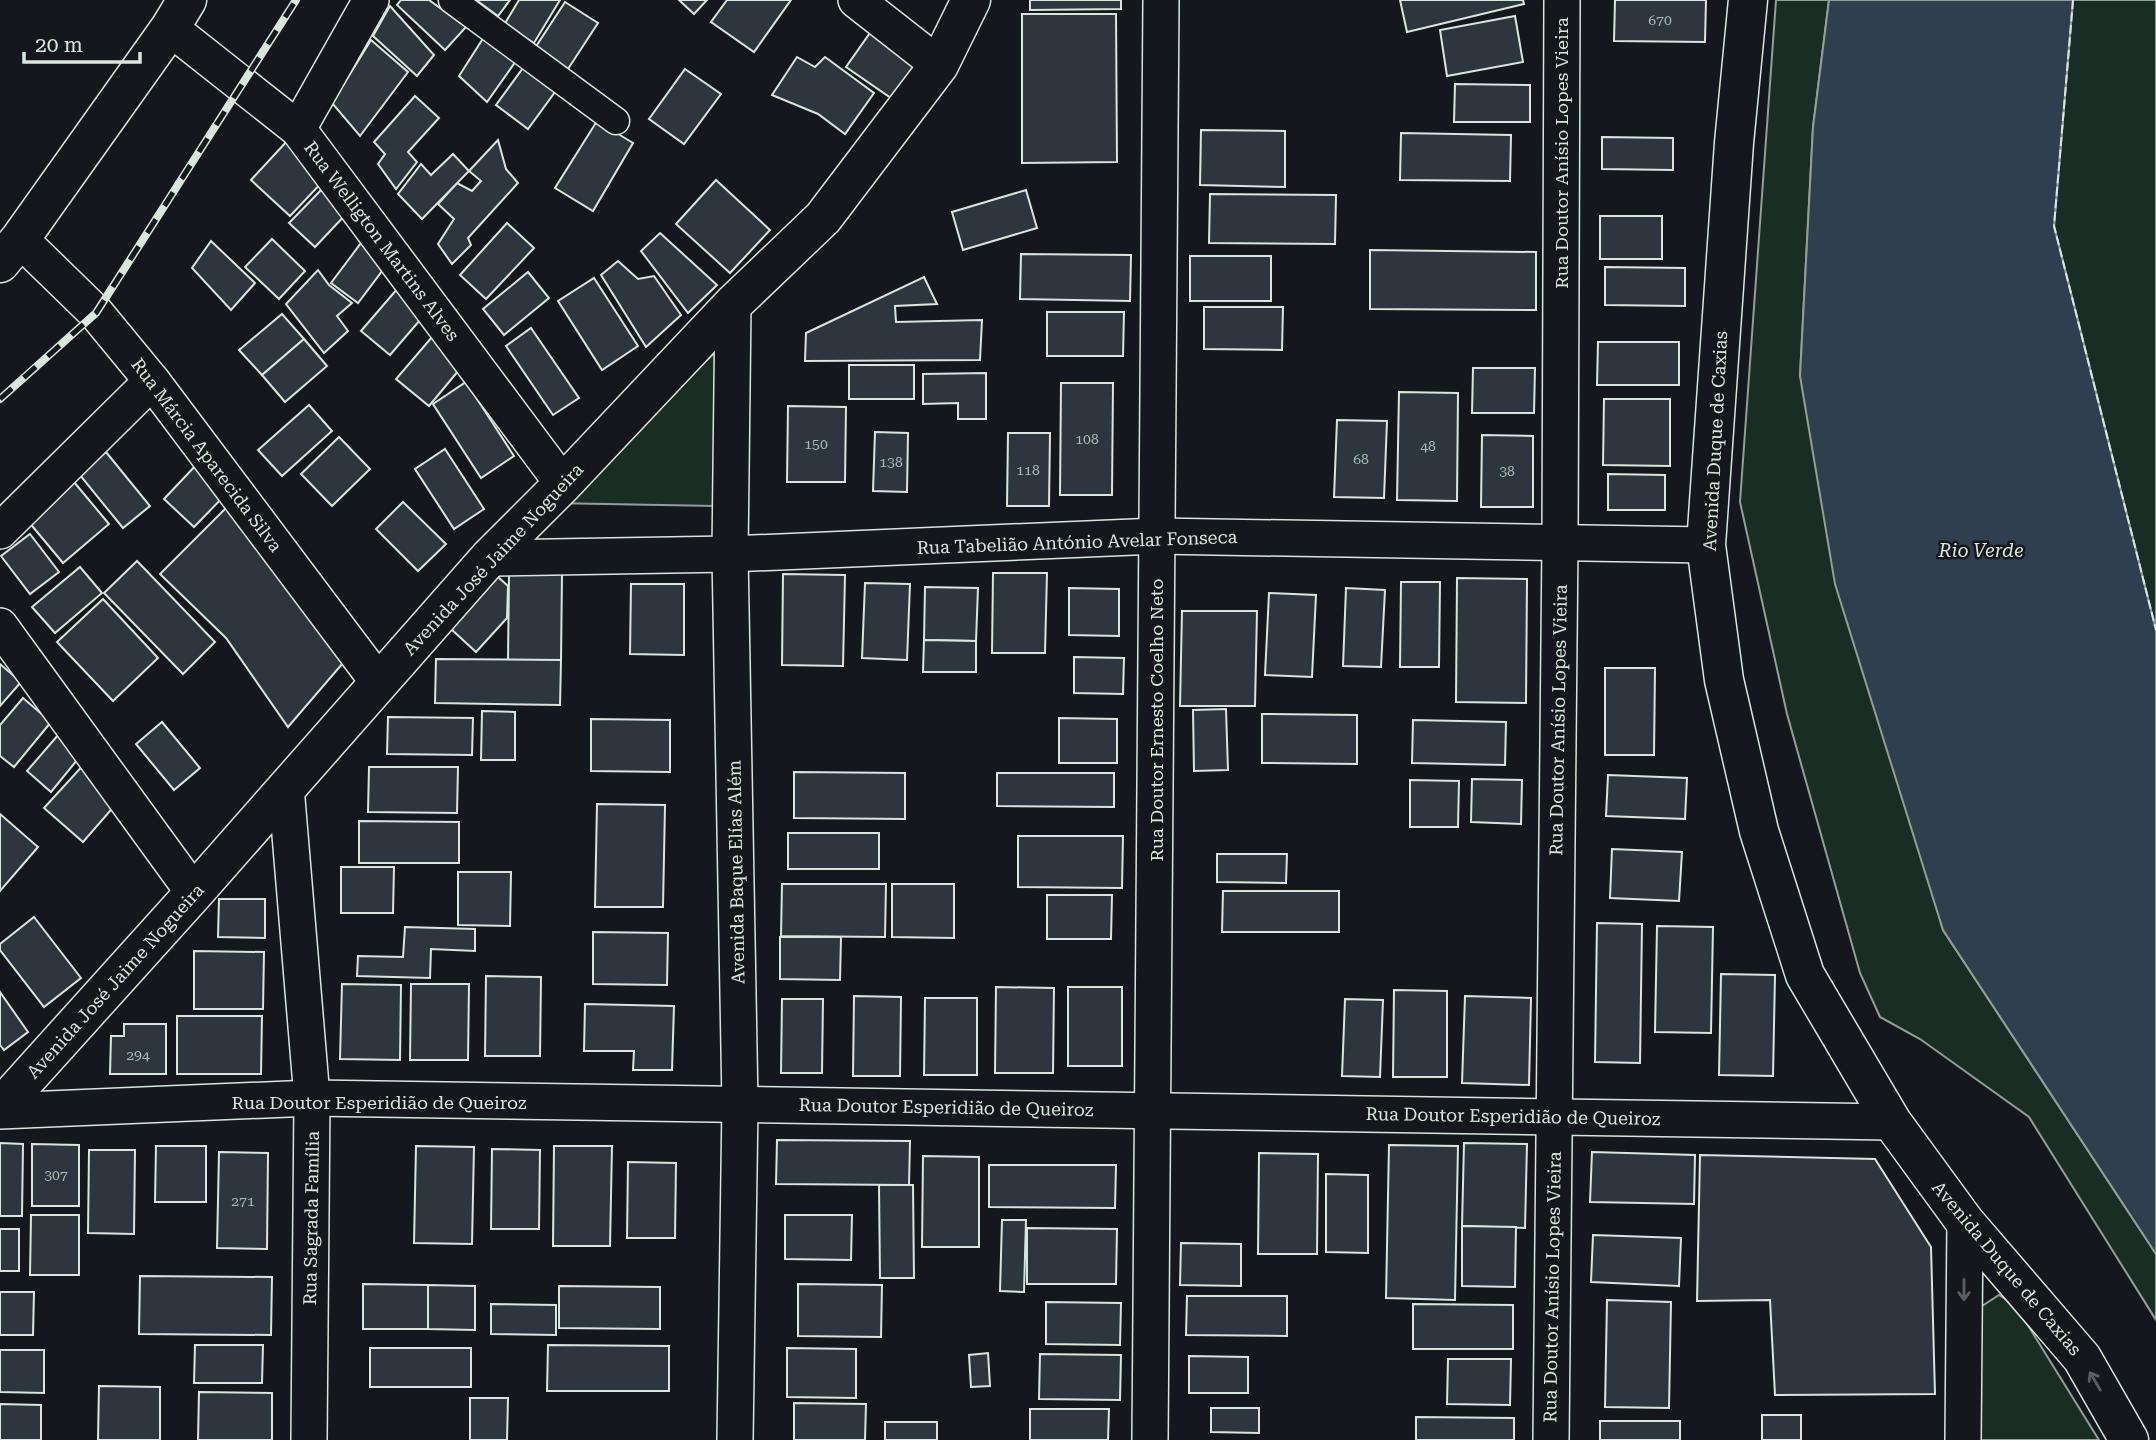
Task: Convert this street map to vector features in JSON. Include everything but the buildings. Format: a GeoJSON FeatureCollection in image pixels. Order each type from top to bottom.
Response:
{"type":"FeatureCollection","features":[{"type":"Feature","properties":{"kind":"main road","name":"Avenida José Jaime Nogueira"},"geometry":{"type":"LineString","coordinates":[[0,1110],[489,558],[563,484],[733,304],[823,218],[939,65],[971,0]]}},
{"type":"Feature","properties":{"kind":"main road","name":"Avenida Duque de Caxias"},"geometry":{"type":"LineString","coordinates":[[1748,0],[1733,156],[1706,545],[1724,680],[1759,831],[1805,975],[1892,1122],[1965,1222],[2082,1358],[2129,1440]]}},
{"type":"Feature","properties":{"kind":"main road"},"geometry":{"type":"LineString","coordinates":[[10,251],[179,14]]}},
{"type":"Feature","properties":{"kind":"street"},"geometry":{"type":"LineString","coordinates":[[298,129],[371,0]]}},
{"type":"Feature","properties":{"kind":"street"},"geometry":{"type":"LineString","coordinates":[[453,0],[616,121]]}},
{"type":"Feature","properties":{"kind":"street"},"geometry":{"type":"LineString","coordinates":[[856,0],[939,65]]}},
{"type":"Feature","properties":{"kind":"street","name":"Rua Doutor Ernesto Coelho Neto"},"geometry":{"type":"LineString","coordinates":[[1150,1440],[1161,0]]}},
{"type":"Feature","properties":{"kind":"street","name":"Rua Doutor Anísio Lopes Vieira"},"geometry":{"type":"LineString","coordinates":[[1551,1440],[1560,542],[1562,0]]}},
{"type":"Feature","properties":{"kind":"street","name":"Rua Welligton Martins Alves"},"geometry":{"type":"LineString","coordinates":[[179,14],[298,129],[563,484]]}},
{"type":"Feature","properties":{"kind":"street","name":"Rua Márcia Aparecida Silva"},"geometry":{"type":"LineString","coordinates":[[10,251],[96,313],[152,381],[379,683]]}},
{"type":"Feature","properties":{"kind":"street","name":"Avenida Baque Elías Além"},"geometry":{"type":"LineString","coordinates":[[733,304],[730,554],[740,1104],[735,1440]]}},
{"type":"Feature","properties":{"kind":"street"},"geometry":{"type":"LineString","coordinates":[[0,531],[152,381]]}},
{"type":"Feature","properties":{"kind":"street","name":"Rua Tabelião António Avelar Fonseca"},"geometry":{"type":"LineString","coordinates":[[489,558],[730,554],[1157,536],[1706,545]]}},
{"type":"Feature","properties":{"kind":"street"},"geometry":{"type":"LineString","coordinates":[[0,626],[194,893]]}},
{"type":"Feature","properties":{"kind":"street","name":"Rua Sagrada Família"},"geometry":{"type":"LineString","coordinates":[[286,787],[312,1098],[309,1440]]}},
{"type":"Feature","properties":{"kind":"street","name":"Rua Doutor Esperidião de Queiroz"},"geometry":{"type":"LineString","coordinates":[[0,1110],[312,1098],[1892,1122]]}},
{"type":"Feature","properties":{"kind":"street"},"geometry":{"type":"LineString","coordinates":[[1963,1440],[1965,1222]]}},
{"type":"Feature","properties":{"kind":"green space"},"geometry":{"type":"Polygon","coordinates":[[[1776,0],[1829,0],[1813,127],[1800,376],[1943,930],[2156,1254],[2156,1320],[2029,1117],[1920,1039],[1880,1017],[1860,973],[1787,714],[1740,502],[1776,0]]]}},
{"type":"Feature","properties":{"kind":"green space"},"geometry":{"type":"Polygon","coordinates":[[[2073,0],[2156,0],[2156,630],[2054,226],[2073,0]]]}},
{"type":"Feature","properties":{"kind":"green space"},"geometry":{"type":"Polygon","coordinates":[[[720,348],[716,506],[551,503],[720,348]]]}},
{"type":"Feature","properties":{"kind":"green space"},"geometry":{"type":"Polygon","coordinates":[[[1999,1295],[2016,1306],[2099,1440],[1980,1440],[1976,1310],[1999,1295]]]}},
{"type":"Feature","properties":{"kind":"water","name":"Rio Verde"},"geometry":{"type":"Polygon","coordinates":[[[1829,0],[2073,0],[2054,226],[2156,630],[2156,1254],[1943,930],[1835,584],[1800,376],[1813,127],[1829,0]]]}},
{"type":"Feature","properties":{"kind":"railway"},"geometry":{"type":"LineString","coordinates":[[0,399],[96,313],[296,0]]}},
{"type":"Feature","properties":{"kind":"fence"},"geometry":{"type":"LineString","coordinates":[[2073,0],[2054,226],[2156,630]]}}]}
